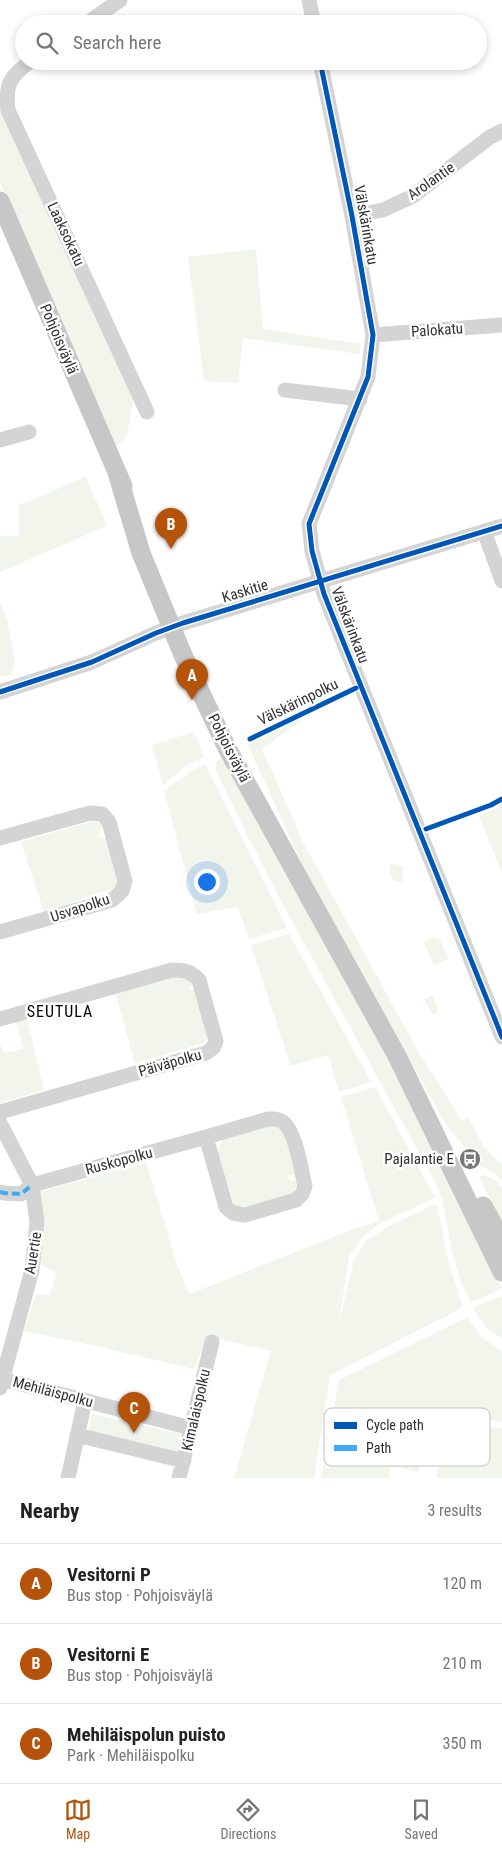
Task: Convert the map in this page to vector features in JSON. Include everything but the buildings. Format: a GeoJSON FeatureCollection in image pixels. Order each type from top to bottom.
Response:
{"type":"FeatureCollection","features":[{"type":"Feature","properties":{"kind":"main road","name":"Pohjoisväylä"},"geometry":{"type":"LineString","coordinates":[[0,201],[118,476],[178,625],[269,808],[298,874],[397,1056],[426,1102],[498,1254]]}},
{"type":"Feature","properties":{"kind":"street"},"geometry":{"type":"LineString","coordinates":[[99,15],[120,0]]}},
{"type":"Feature","properties":{"kind":"street"},"geometry":{"type":"LineString","coordinates":[[309,0],[312,15]]}},
{"type":"Feature","properties":{"kind":"street","name":"Laaksokatu"},"geometry":{"type":"LineString","coordinates":[[19,70],[6,92],[8,110],[147,412]]}},
{"type":"Feature","properties":{"kind":"street","name":"Välskärinkatu"},"geometry":{"type":"LineString","coordinates":[[322,70],[352,216],[373,335],[368,377],[311,516],[309,524],[310,541],[320,581],[360,686],[498,1014],[502,1037]]}},
{"type":"Feature","properties":{"kind":"street","name":"Arolantie"},"geometry":{"type":"LineString","coordinates":[[352,216],[383,210],[413,196],[490,137],[502,130]]}},
{"type":"Feature","properties":{"kind":"street","name":"Palokatu"},"geometry":{"type":"LineString","coordinates":[[373,335],[502,325]]}},
{"type":"Feature","properties":{"kind":"street"},"geometry":{"type":"LineString","coordinates":[[285,390],[360,399]]}},
{"type":"Feature","properties":{"kind":"street"},"geometry":{"type":"LineString","coordinates":[[0,440],[29,432]]}},
{"type":"Feature","properties":{"kind":"street","name":"Kaskitie"},"geometry":{"type":"LineString","coordinates":[[0,692],[92,662],[178,625],[502,526]]}},
{"type":"Feature","properties":{"kind":"street"},"geometry":{"type":"LineString","coordinates":[[484,532],[502,581]]}},
{"type":"Feature","properties":{"kind":"street","name":"Usvapolku"},"geometry":{"type":"LineString","coordinates":[[0,838],[90,813],[102,814],[109,822],[125,881],[122,891],[112,900],[0,932]]}},
{"type":"Feature","properties":{"kind":"street","name":"Päiväpolku"},"geometry":{"type":"LineString","coordinates":[[0,1019],[172,970],[185,970],[199,980],[216,1041],[213,1048],[201,1054],[0,1112]]}},
{"type":"Feature","properties":{"kind":"street","name":"Ruskopolku"},"geometry":{"type":"LineString","coordinates":[[0,1192],[4,1194],[21,1194],[32,1185],[268,1119],[277,1119],[284,1123],[292,1135],[305,1186],[302,1194],[296,1200],[245,1215],[233,1213],[226,1207],[206,1137]]}},
{"type":"Feature","properties":{"kind":"street","name":"Auertie"},"geometry":{"type":"LineString","coordinates":[[0,1123],[32,1185],[38,1222],[32,1270],[1,1383]]}},
{"type":"Feature","properties":{"kind":"street","name":"Kimalaispolku"},"geometry":{"type":"LineString","coordinates":[[179,1478],[212,1342]]}},
{"type":"Feature","properties":{"kind":"street","name":"Mehiläispolku"},"geometry":{"type":"LineString","coordinates":[[1,1383],[85,1401],[192,1428]]}},
{"type":"Feature","properties":{"kind":"street"},"geometry":{"type":"LineString","coordinates":[[68,1478],[85,1401]]}},
{"type":"Feature","properties":{"kind":"street"},"geometry":{"type":"LineString","coordinates":[[77,1435],[184,1461]]}},
{"type":"Feature","properties":{"kind":"shaded area"},"geometry":{"type":"Polygon","coordinates":[[[0,99],[135,389],[127,436],[116,446],[0,183],[0,99]]]}},
{"type":"Feature","properties":{"kind":"shaded area"},"geometry":{"type":"Polygon","coordinates":[[[256,249],[263,329],[361,344],[360,354],[243,338],[238,383],[204,381],[188,257],[256,249]]]}},
{"type":"Feature","properties":{"kind":"shaded area"},"geometry":{"type":"Polygon","coordinates":[[[86,477],[107,526],[0,572],[0,536],[19,536],[19,505],[86,477]]]}},
{"type":"Feature","properties":{"kind":"shaded area"},"geometry":{"type":"Polygon","coordinates":[[[0,603],[7,618],[15,662],[11,675],[0,677],[0,603]]]}},
{"type":"Feature","properties":{"kind":"shaded area"},"geometry":{"type":"Polygon","coordinates":[[[303,717],[298,723],[262,749],[304,844],[418,1051],[462,1121],[468,1117],[484,1147],[502,1164],[502,1181],[484,1167],[476,1164],[471,1154],[447,1126],[302,864],[248,745],[303,717]]]}},
{"type":"Feature","properties":{"kind":"shaded area"},"geometry":{"type":"Polygon","coordinates":[[[194,732],[204,757],[187,765],[163,785],[152,745],[194,732]]]}},
{"type":"Feature","properties":{"kind":"shaded area"},"geometry":{"type":"Polygon","coordinates":[[[223,757],[395,1066],[461,1198],[502,1288],[475,1301],[470,1300],[463,1287],[454,1260],[439,1189],[248,837],[216,770],[217,762],[223,757]]]}},
{"type":"Feature","properties":{"kind":"shaded area"},"geometry":{"type":"Polygon","coordinates":[[[205,764],[287,928],[249,939],[238,907],[197,914],[164,791],[191,771],[205,764]]]}},
{"type":"Feature","properties":{"kind":"shaded area"},"geometry":{"type":"Polygon","coordinates":[[[502,805],[502,873],[479,816],[502,805]]]}},
{"type":"Feature","properties":{"kind":"shaded area"},"geometry":{"type":"Polygon","coordinates":[[[94,821],[102,825],[99,834],[101,839],[108,838],[119,875],[115,888],[44,912],[21,842],[94,821]]]}},
{"type":"Feature","properties":{"kind":"shaded area"},"geometry":{"type":"Polygon","coordinates":[[[395,864],[404,867],[402,882],[394,881],[390,873],[390,865],[395,864]]]}},
{"type":"Feature","properties":{"kind":"shaded area"},"geometry":{"type":"Polygon","coordinates":[[[289,934],[371,1082],[339,1092],[328,1055],[291,1066],[251,945],[289,934]]]}},
{"type":"Feature","properties":{"kind":"shaded area"},"geometry":{"type":"Polygon","coordinates":[[[435,937],[440,940],[448,959],[434,965],[424,942],[435,937]]]}},
{"type":"Feature","properties":{"kind":"shaded area"},"geometry":{"type":"Polygon","coordinates":[[[180,976],[195,984],[189,986],[190,990],[198,988],[209,1036],[204,1043],[135,1063],[115,992],[180,976]]]}},
{"type":"Feature","properties":{"kind":"shaded area"},"geometry":{"type":"Polygon","coordinates":[[[433,995],[438,1012],[433,1015],[424,999],[433,995]]]}},
{"type":"Feature","properties":{"kind":"shaded area"},"geometry":{"type":"Polygon","coordinates":[[[27,1019],[44,1090],[0,1103],[0,1044],[4,1053],[23,1049],[16,1021],[27,1019]]]}},
{"type":"Feature","properties":{"kind":"shaded area"},"geometry":{"type":"Polygon","coordinates":[[[375,1087],[435,1198],[380,1223],[363,1237],[349,1257],[338,1328],[354,1260],[366,1241],[386,1228],[433,1205],[437,1205],[449,1265],[462,1305],[460,1309],[330,1375],[314,1478],[234,1478],[271,1351],[208,1336],[194,1369],[24,1331],[36,1294],[50,1295],[56,1272],[39,1264],[45,1223],[39,1192],[146,1163],[178,1267],[189,1294],[353,1229],[379,1221],[341,1097],[375,1087]]]}},
{"type":"Feature","properties":{"kind":"shaded area"},"geometry":{"type":"Polygon","coordinates":[[[270,1124],[281,1126],[288,1136],[297,1173],[288,1176],[290,1181],[298,1180],[294,1193],[288,1197],[245,1209],[238,1207],[233,1201],[218,1153],[220,1144],[224,1138],[270,1124]]]}},
{"type":"Feature","properties":{"kind":"shaded area"},"geometry":{"type":"Polygon","coordinates":[[[484,1175],[495,1180],[502,1188],[502,1222],[479,1177],[484,1175]]]}},
{"type":"Feature","properties":{"kind":"shaded area"},"geometry":{"type":"Polygon","coordinates":[[[502,1296],[502,1339],[488,1329],[474,1310],[476,1306],[502,1296]]]}},
{"type":"Feature","properties":{"kind":"shaded area"},"geometry":{"type":"Polygon","coordinates":[[[468,1317],[480,1336],[502,1352],[502,1422],[490,1420],[490,1408],[334,1408],[339,1380],[468,1317]]]}},
{"type":"Feature","properties":{"kind":"shaded area"},"geometry":{"type":"Polygon","coordinates":[[[92,1414],[180,1434],[176,1453],[88,1433],[92,1414]]]}},
{"type":"Feature","properties":{"kind":"shaded area"},"geometry":{"type":"Polygon","coordinates":[[[490,1427],[502,1429],[502,1478],[436,1478],[439,1466],[490,1466],[490,1427]]]}},
{"type":"Feature","properties":{"kind":"shaded area"},"geometry":{"type":"Polygon","coordinates":[[[324,1462],[324,1466],[391,1466],[388,1478],[321,1478],[324,1462]]]}},
{"type":"Feature","properties":{"kind":"shaded area"},"geometry":{"type":"Polygon","coordinates":[[[391,1466],[419,1466],[418,1472],[391,1466]]]}},
{"type":"Feature","properties":{"kind":"marked path"},"geometry":{"type":"LineString","coordinates":[[0,1192],[21,1194],[32,1185]]}},
{"type":"Feature","properties":{"kind":"cycle path"},"geometry":{"type":"LineString","coordinates":[[322,70],[352,216],[373,335],[368,377],[309,524],[312,551],[324,594],[502,1037]]}},
{"type":"Feature","properties":{"kind":"cycle path"},"geometry":{"type":"LineString","coordinates":[[0,692],[92,662],[183,623],[502,526]]}},
{"type":"Feature","properties":{"kind":"cycle path","name":"Välskärinpolku"},"geometry":{"type":"LineString","coordinates":[[250,739],[356,688]]}},
{"type":"Feature","properties":{"kind":"cycle path"},"geometry":{"type":"LineString","coordinates":[[426,829],[491,805],[502,799]]}},
{"type":"Feature","properties":{"kind":"place","name":"Vesitorni E"},"geometry":{"type":"Point","coordinates":[171,549]}},
{"type":"Feature","properties":{"kind":"place","name":"Vesitorni P"},"geometry":{"type":"Point","coordinates":[192,700]}},
{"type":"Feature","properties":{"kind":"place","name":"Pajalantie E"},"geometry":{"type":"Point","coordinates":[470,1159]}},
{"type":"Feature","properties":{"kind":"place","name":"Mehiläispolun puisto"},"geometry":{"type":"Point","coordinates":[134,1433]}},
{"type":"Feature","properties":{"kind":"district","name":"SEUTULA"},"geometry":{"type":"Point","coordinates":[60,1011]}}]}
